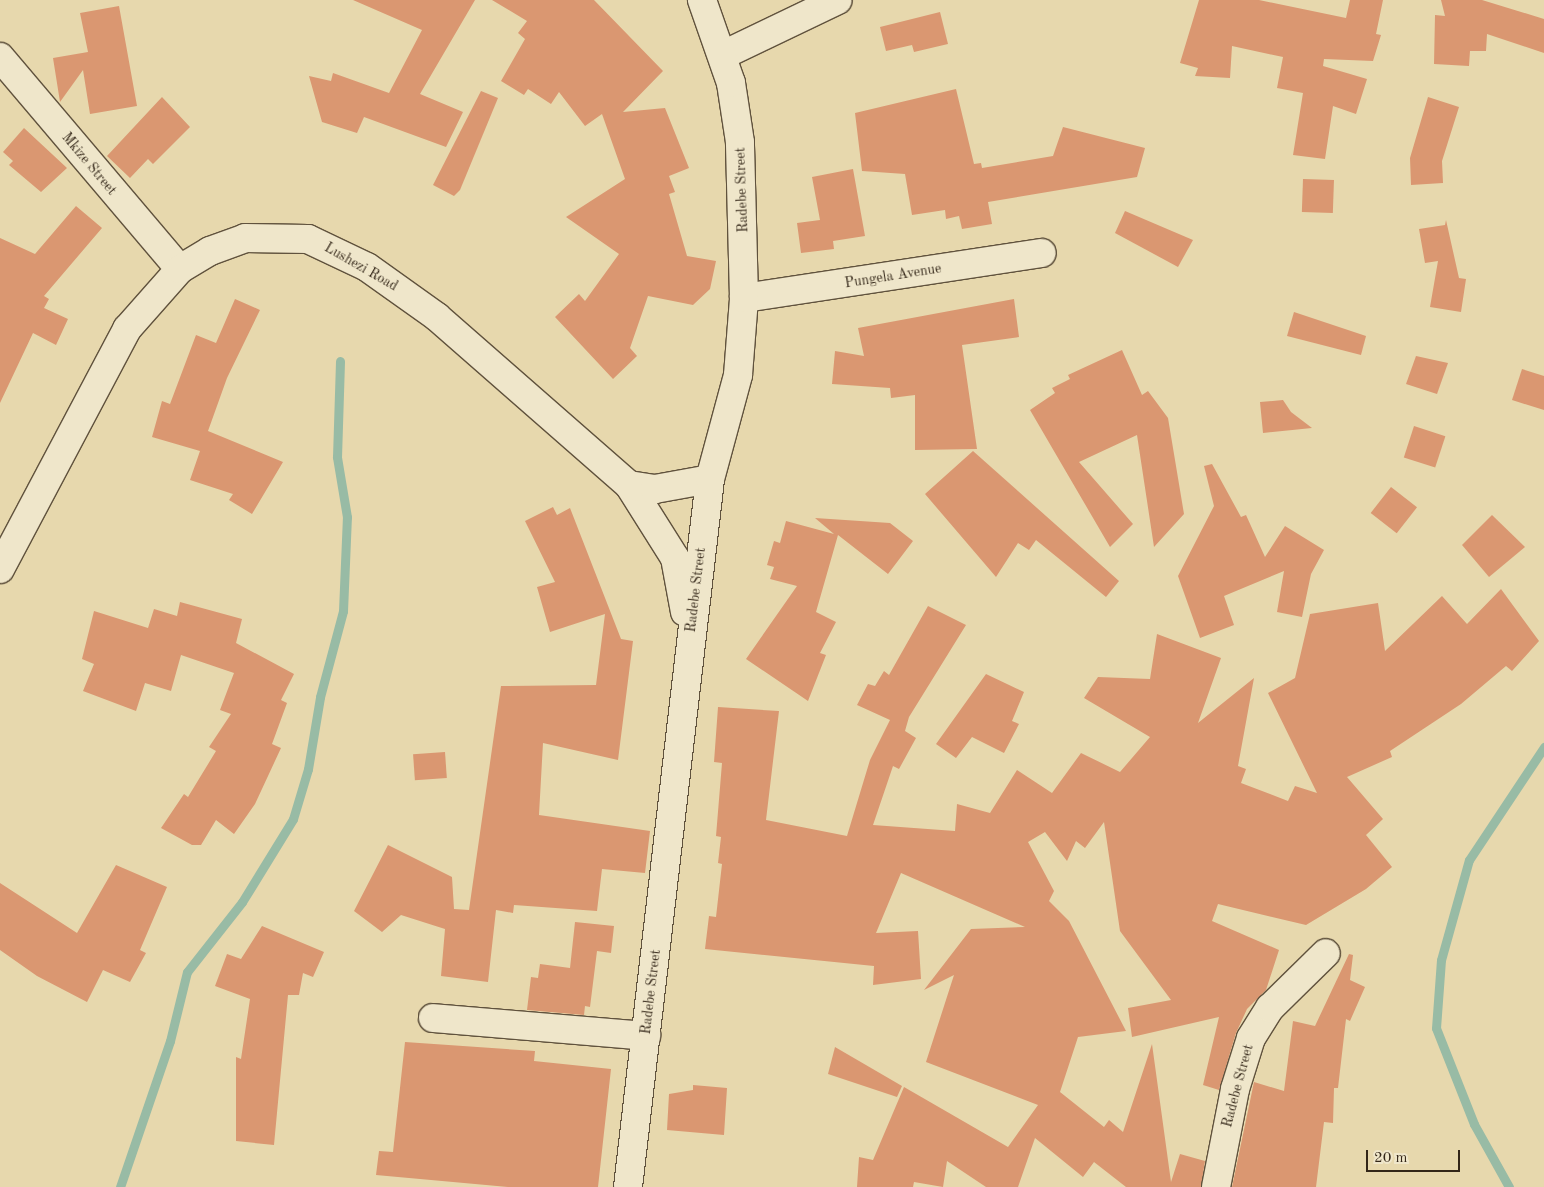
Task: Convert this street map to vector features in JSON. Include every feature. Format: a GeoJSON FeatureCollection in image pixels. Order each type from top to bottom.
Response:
{"type":"FeatureCollection","features":[{"type":"Feature","properties":{"kind":"street","name":"Radebe Street"},"geometry":{"type":"LineString","coordinates":[[628,1187],[710,480],[738,375],[744,298],[740,142],[723,55],[702,0]]}},
{"type":"Feature","properties":{"kind":"street"},"geometry":{"type":"LineString","coordinates":[[723,55],[838,0]]}},
{"type":"Feature","properties":{"kind":"street","name":"Mkize Street"},"geometry":{"type":"LineString","coordinates":[[0,57],[180,269]]}},
{"type":"Feature","properties":{"kind":"street","name":"Lushezi Road"},"geometry":{"type":"LineString","coordinates":[[0,569],[126,328],[180,269],[210,251],[245,238],[280,235],[334,249],[422,305],[629,485],[675,558],[690,643]]}},
{"type":"Feature","properties":{"kind":"street","name":"Pungela Avenue"},"geometry":{"type":"LineString","coordinates":[[744,298],[1042,253]]}},
{"type":"Feature","properties":{"kind":"street"},"geometry":{"type":"LineString","coordinates":[[629,485],[656,489],[710,480]]}},
{"type":"Feature","properties":{"kind":"street","name":"Radebe Street"},"geometry":{"type":"LineString","coordinates":[[1216,1187],[1234,1089],[1251,1038],[1270,1008],[1326,954]]}},
{"type":"Feature","properties":{"kind":"street"},"geometry":{"type":"LineString","coordinates":[[433,1018],[646,1036]]}},
{"type":"Feature","properties":{"kind":"building"},"geometry":{"type":"Polygon","coordinates":[[[353,0],[475,0],[420,94],[463,112],[446,147],[364,117],[357,133],[322,122],[309,76],[331,81],[333,73],[389,93],[422,30],[353,0]]]}},
{"type":"Feature","properties":{"kind":"building"},"geometry":{"type":"Polygon","coordinates":[[[492,0],[594,0],[663,71],[623,112],[665,108],[689,168],[669,176],[675,192],[669,194],[687,256],[716,261],[710,289],[693,305],[648,296],[630,348],[637,356],[613,379],[555,317],[579,294],[585,301],[619,254],[566,217],[625,179],[602,114],[585,126],[559,92],[551,104],[528,89],[524,95],[501,81],[525,39],[518,33],[527,21],[492,0]]]}},
{"type":"Feature","properties":{"kind":"building"},"geometry":{"type":"Polygon","coordinates":[[[1199,0],[1259,0],[1346,18],[1350,0],[1383,0],[1376,34],[1381,35],[1373,61],[1324,59],[1323,66],[1367,79],[1356,114],[1333,106],[1325,159],[1293,155],[1303,93],[1277,88],[1283,57],[1232,46],[1230,78],[1195,76],[1198,68],[1180,63],[1199,0]]]}},
{"type":"Feature","properties":{"kind":"building"},"geometry":{"type":"Polygon","coordinates":[[[1441,0],[1482,0],[1544,19],[1544,53],[1487,34],[1486,51],[1470,51],[1469,66],[1434,64],[1435,15],[1445,16],[1441,0]]]}},
{"type":"Feature","properties":{"kind":"building"},"geometry":{"type":"Polygon","coordinates":[[[119,6],[137,106],[90,114],[83,70],[60,102],[53,58],[88,52],[80,13],[119,6]]]}},
{"type":"Feature","properties":{"kind":"building"},"geometry":{"type":"Polygon","coordinates":[[[940,12],[948,44],[914,52],[912,45],[886,51],[880,27],[940,12]]]}},
{"type":"Feature","properties":{"kind":"building"},"geometry":{"type":"Polygon","coordinates":[[[956,89],[974,164],[981,163],[982,168],[1053,156],[1063,127],[1145,148],[1137,177],[988,202],[992,224],[962,229],[959,216],[946,219],[945,210],[912,215],[905,174],[862,171],[855,113],[956,89]]]}},
{"type":"Feature","properties":{"kind":"building"},"geometry":{"type":"Polygon","coordinates":[[[481,91],[498,98],[460,190],[454,196],[433,185],[481,91]]]}},
{"type":"Feature","properties":{"kind":"building"},"geometry":{"type":"Polygon","coordinates":[[[162,97],[190,127],[153,164],[148,159],[130,178],[107,156],[162,97]]]}},
{"type":"Feature","properties":{"kind":"building"},"geometry":{"type":"Polygon","coordinates":[[[1428,97],[1459,107],[1442,161],[1443,183],[1411,185],[1410,158],[1428,97]]]}},
{"type":"Feature","properties":{"kind":"building"},"geometry":{"type":"Polygon","coordinates":[[[24,128],[67,168],[41,192],[9,165],[13,161],[3,152],[24,128]]]}},
{"type":"Feature","properties":{"kind":"building"},"geometry":{"type":"Polygon","coordinates":[[[853,169],[865,236],[833,241],[834,249],[801,253],[797,223],[820,220],[812,177],[853,169]]]}},
{"type":"Feature","properties":{"kind":"building"},"geometry":{"type":"Polygon","coordinates":[[[1303,179],[1334,180],[1333,213],[1302,212],[1303,179]]]}},
{"type":"Feature","properties":{"kind":"building"},"geometry":{"type":"Polygon","coordinates":[[[76,206],[102,228],[44,296],[49,299],[44,308],[68,319],[56,345],[33,333],[0,403],[0,238],[35,254],[76,206]]]}},
{"type":"Feature","properties":{"kind":"building"},"geometry":{"type":"Polygon","coordinates":[[[1125,211],[1193,240],[1178,267],[1115,233],[1125,211]]]}},
{"type":"Feature","properties":{"kind":"building"},"geometry":{"type":"Polygon","coordinates":[[[1446,220],[1459,278],[1466,279],[1461,312],[1430,307],[1438,261],[1425,263],[1419,229],[1445,225],[1446,220]]]}},
{"type":"Feature","properties":{"kind":"building"},"geometry":{"type":"Polygon","coordinates":[[[235,299],[260,310],[227,378],[208,431],[283,462],[252,514],[229,500],[233,494],[190,480],[200,451],[152,437],[162,401],[170,404],[196,335],[216,343],[235,299]]]}},
{"type":"Feature","properties":{"kind":"building"},"geometry":{"type":"Polygon","coordinates":[[[1014,299],[1019,337],[962,345],[977,449],[915,450],[915,395],[891,398],[890,388],[832,384],[835,351],[864,356],[858,328],[1014,299]]]}},
{"type":"Feature","properties":{"kind":"building"},"geometry":{"type":"Polygon","coordinates":[[[1294,312],[1366,336],[1361,355],[1287,336],[1294,312]]]}},
{"type":"Feature","properties":{"kind":"building"},"geometry":{"type":"Polygon","coordinates":[[[1122,350],[1142,395],[1148,391],[1168,418],[1184,514],[1154,547],[1137,435],[1079,462],[1133,524],[1110,547],[1030,410],[1055,393],[1052,388],[1070,379],[1068,375],[1122,350]]]}},
{"type":"Feature","properties":{"kind":"building"},"geometry":{"type":"Polygon","coordinates":[[[1416,356],[1448,363],[1437,394],[1406,384],[1416,356]]]}},
{"type":"Feature","properties":{"kind":"building"},"geometry":{"type":"Polygon","coordinates":[[[1522,369],[1544,376],[1544,410],[1512,400],[1522,369]]]}},
{"type":"Feature","properties":{"kind":"building"},"geometry":{"type":"Polygon","coordinates":[[[1283,400],[1291,412],[1312,428],[1263,433],[1260,402],[1283,400]]]}},
{"type":"Feature","properties":{"kind":"building"},"geometry":{"type":"Polygon","coordinates":[[[1414,426],[1445,436],[1435,468],[1404,457],[1414,426]]]}},
{"type":"Feature","properties":{"kind":"building"},"geometry":{"type":"Polygon","coordinates":[[[973,451],[1119,581],[1106,597],[1036,540],[1029,550],[1018,543],[996,577],[925,494],[973,451]]]}},
{"type":"Feature","properties":{"kind":"building"},"geometry":{"type":"Polygon","coordinates":[[[1212,464],[1241,517],[1246,515],[1265,557],[1285,526],[1324,550],[1311,574],[1302,617],[1277,612],[1284,571],[1224,596],[1234,625],[1200,638],[1178,576],[1214,506],[1204,466],[1212,464]]]}},
{"type":"Feature","properties":{"kind":"building"},"geometry":{"type":"Polygon","coordinates":[[[1391,487],[1417,507],[1397,533],[1371,513],[1391,487]]]}},
{"type":"Feature","properties":{"kind":"building"},"geometry":{"type":"Polygon","coordinates":[[[553,507],[557,515],[570,508],[621,639],[633,641],[618,760],[543,743],[539,815],[650,831],[645,873],[602,869],[597,911],[514,905],[513,913],[496,910],[488,982],[441,976],[445,929],[401,915],[382,932],[354,911],[388,845],[452,877],[454,909],[469,910],[501,686],[596,685],[605,614],[550,632],[537,587],[555,582],[525,521],[553,507]]]}},
{"type":"Feature","properties":{"kind":"building"},"geometry":{"type":"Polygon","coordinates":[[[1492,515],[1525,547],[1489,577],[1462,545],[1492,515]]]}},
{"type":"Feature","properties":{"kind":"building"},"geometry":{"type":"Polygon","coordinates":[[[815,518],[890,523],[913,541],[888,574],[838,535],[816,612],[836,622],[820,653],[826,655],[808,701],[746,659],[797,586],[770,579],[774,567],[767,565],[774,541],[780,543],[786,521],[834,534],[815,518]]]}},
{"type":"Feature","properties":{"kind":"building"},"geometry":{"type":"Polygon","coordinates":[[[1501,589],[1539,641],[1512,671],[1506,666],[1461,704],[1390,751],[1392,757],[1347,777],[1383,819],[1366,835],[1392,867],[1366,889],[1306,925],[1218,904],[1212,921],[1279,950],[1266,990],[1247,1009],[1236,1033],[1219,1090],[1203,1085],[1219,1017],[1132,1037],[1128,1008],[1171,1000],[1120,931],[1104,822],[1085,848],[1076,841],[1067,861],[1045,832],[1028,842],[1054,891],[1049,901],[1069,921],[1126,1031],[1078,1037],[1060,1092],[1104,1127],[1109,1120],[1123,1132],[1152,1044],[1171,1182],[1180,1154],[1205,1161],[1201,1187],[1126,1187],[1094,1162],[1083,1177],[1035,1138],[1018,1187],[986,1187],[947,1161],[943,1187],[914,1182],[913,1187],[857,1187],[859,1157],[873,1160],[904,1087],[1008,1147],[1038,1105],[926,1062],[954,975],[924,990],[971,929],[1025,927],[901,873],[876,933],[918,931],[921,979],[873,985],[874,966],[705,949],[709,916],[716,917],[722,864],[718,863],[721,837],[716,836],[722,763],[714,762],[718,707],[779,711],[766,820],[847,836],[870,760],[890,720],[857,705],[868,684],[875,686],[884,671],[889,675],[928,606],[966,625],[909,717],[905,731],[916,738],[899,769],[893,766],[873,825],[955,831],[957,804],[990,813],[1017,770],[1052,793],[1081,753],[1120,772],[1150,737],[1084,698],[1098,677],[1150,679],[1157,634],[1221,658],[1198,723],[1254,678],[1238,766],[1246,769],[1241,783],[1288,801],[1295,786],[1317,793],[1268,693],[1295,678],[1310,614],[1378,603],[1385,651],[1442,596],[1467,624],[1501,589]]]}},
{"type":"Feature","properties":{"kind":"building"},"geometry":{"type":"Polygon","coordinates":[[[180,602],[242,619],[236,643],[294,674],[281,700],[287,703],[272,744],[281,748],[255,804],[234,834],[216,820],[201,845],[192,845],[161,828],[184,794],[188,797],[216,751],[209,747],[231,714],[220,710],[234,673],[181,655],[171,691],[145,683],[136,711],[83,691],[94,664],[82,659],[94,611],[148,628],[154,609],[177,616],[180,602]]]}},
{"type":"Feature","properties":{"kind":"building"},"geometry":{"type":"Polygon","coordinates":[[[986,674],[1024,692],[1012,721],[1019,724],[1004,753],[972,737],[956,758],[936,744],[986,674]]]}},
{"type":"Feature","properties":{"kind":"building"},"geometry":{"type":"Polygon","coordinates":[[[445,752],[447,778],[415,780],[413,754],[445,752]]]}},
{"type":"Feature","properties":{"kind":"building"},"geometry":{"type":"Polygon","coordinates":[[[116,865],[167,887],[140,950],[146,953],[130,982],[103,970],[87,1002],[37,976],[0,950],[0,883],[77,933],[116,865]]]}},
{"type":"Feature","properties":{"kind":"building"},"geometry":{"type":"Polygon","coordinates":[[[575,922],[614,926],[611,953],[597,951],[590,1007],[585,1006],[584,1015],[527,1010],[531,977],[538,978],[540,964],[570,968],[575,922]]]}},
{"type":"Feature","properties":{"kind":"building"},"geometry":{"type":"Polygon","coordinates":[[[262,926],[324,952],[313,977],[303,973],[299,995],[288,995],[274,1145],[236,1141],[236,1057],[241,1059],[250,999],[215,986],[227,954],[241,959],[262,926]]]}},
{"type":"Feature","properties":{"kind":"building"},"geometry":{"type":"Polygon","coordinates":[[[1349,954],[1353,955],[1350,980],[1365,987],[1350,1021],[1346,1019],[1338,1088],[1334,1088],[1333,1123],[1324,1122],[1316,1187],[1232,1187],[1254,1082],[1284,1091],[1293,1021],[1315,1026],[1349,954]]]}},
{"type":"Feature","properties":{"kind":"building"},"geometry":{"type":"Polygon","coordinates":[[[405,1042],[535,1051],[534,1061],[611,1069],[598,1187],[508,1187],[376,1175],[379,1151],[393,1152],[405,1042]]]}},
{"type":"Feature","properties":{"kind":"building"},"geometry":{"type":"Polygon","coordinates":[[[835,1047],[902,1086],[897,1097],[828,1074],[835,1047]]]}},
{"type":"Feature","properties":{"kind":"building"},"geometry":{"type":"Polygon","coordinates":[[[693,1085],[727,1088],[724,1135],[667,1130],[669,1094],[693,1090],[693,1085]]]}},
{"type":"Feature","properties":{"kind":"waterway"},"geometry":{"type":"LineString","coordinates":[[120,1187],[170,1041],[187,972],[242,902],[293,819],[308,769],[320,697],[343,611],[347,517],[337,457],[340,361]]}},
{"type":"Feature","properties":{"kind":"waterway"},"geometry":{"type":"LineString","coordinates":[[1509,1187],[1474,1124],[1436,1028],[1441,960],[1469,860],[1544,747]]}}]}
